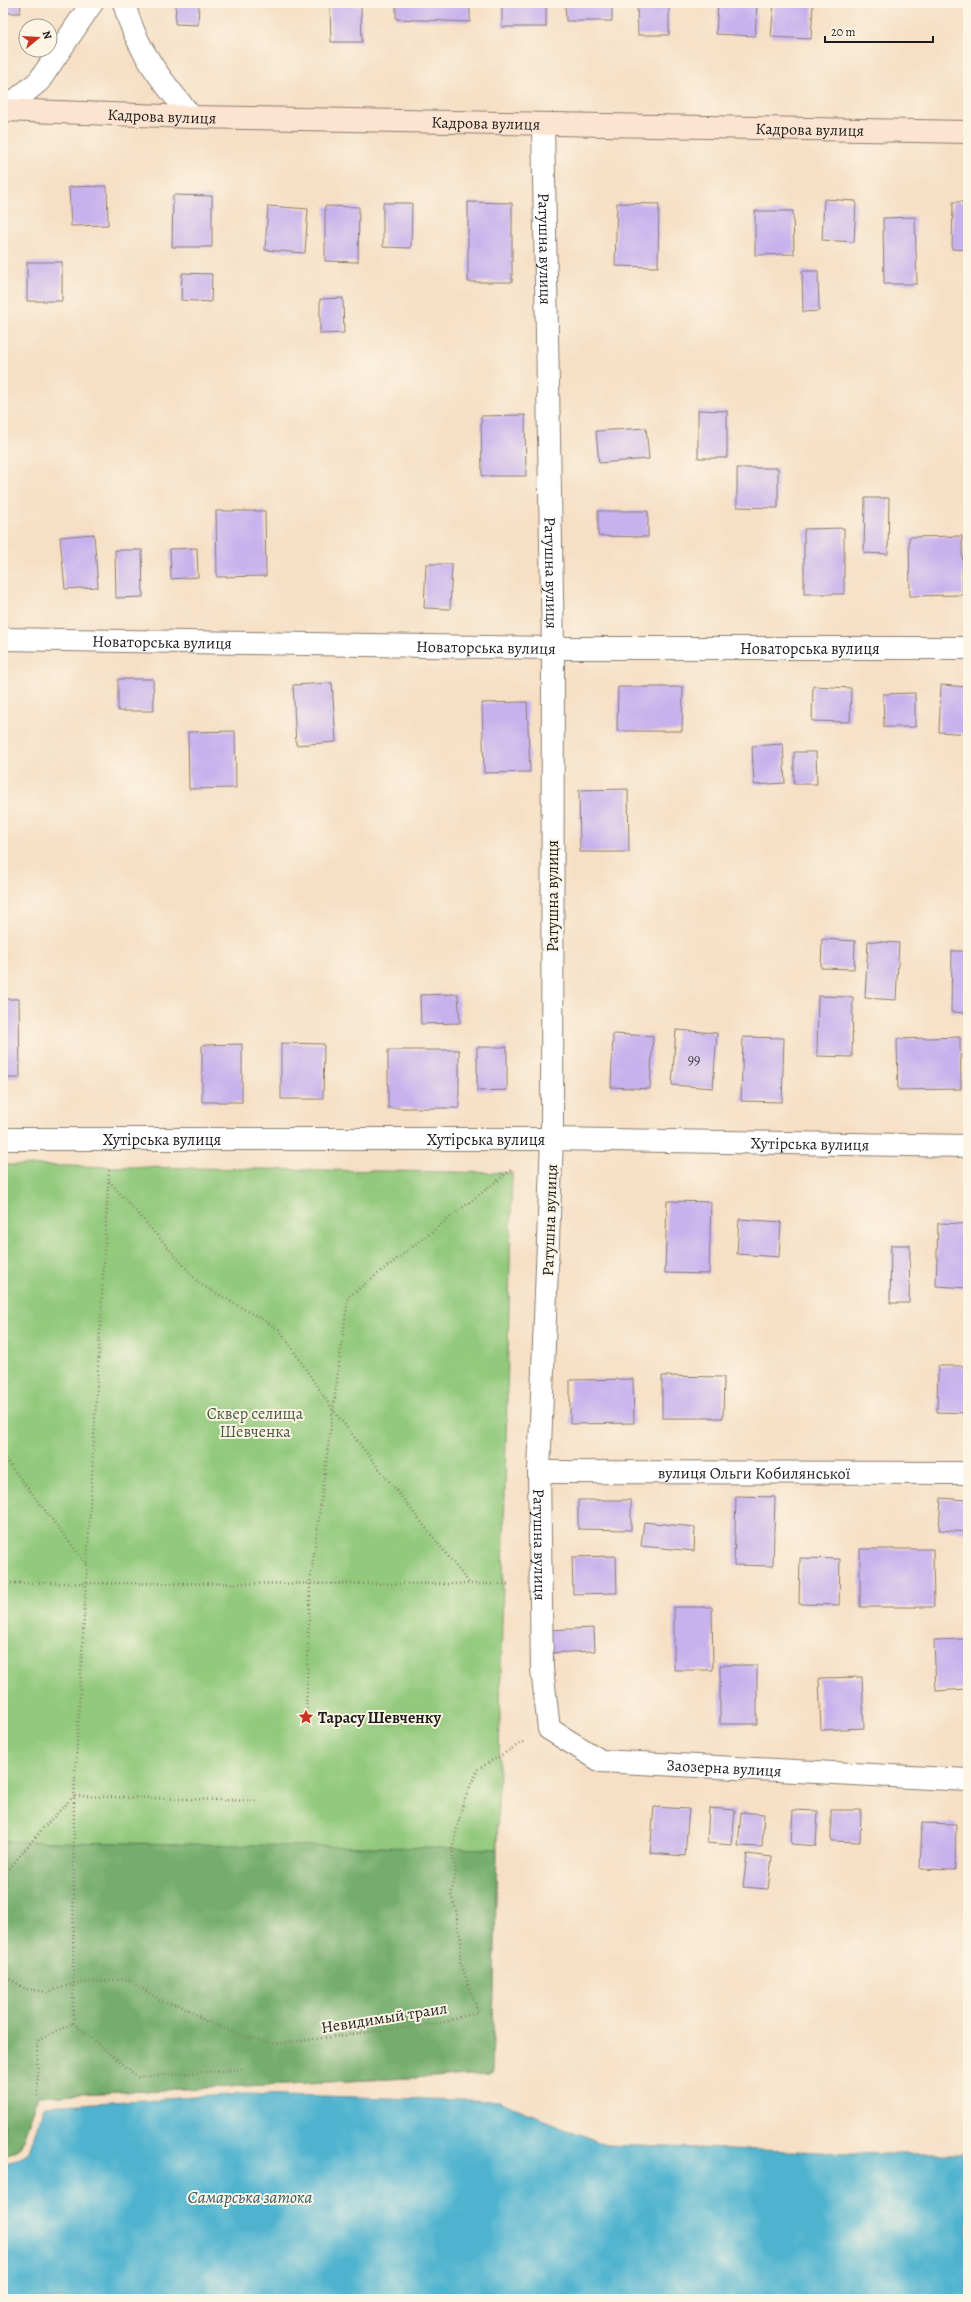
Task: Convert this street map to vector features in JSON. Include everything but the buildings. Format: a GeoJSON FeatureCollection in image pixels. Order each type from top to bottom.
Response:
{"type":"FeatureCollection","features":[{"type":"Feature","properties":{"kind":"street"},"geometry":{"type":"LineString","coordinates":[[3,110],[39,81],[92,3]]}},
{"type":"Feature","properties":{"kind":"street"},"geometry":{"type":"LineString","coordinates":[[124,3],[129,25],[151,66],[192,117]]}},
{"type":"Feature","properties":{"kind":"street","name":"Кадрова вулиця"},"geometry":{"type":"LineString","coordinates":[[3,110],[192,117],[968,132]]}},
{"type":"Feature","properties":{"kind":"street","name":"Ратушна вулиця"},"geometry":{"type":"LineString","coordinates":[[543,124],[553,648],[552,1139],[539,1472],[542,1669],[550,1729]]}},
{"type":"Feature","properties":{"kind":"street","name":"Новаторська вулиця"},"geometry":{"type":"LineString","coordinates":[[3,639],[553,648],[968,648]]}},
{"type":"Feature","properties":{"kind":"street","name":"Хутірська вулиця"},"geometry":{"type":"LineString","coordinates":[[3,1139],[552,1139],[968,1146]]}},
{"type":"Feature","properties":{"kind":"street","name":"вулиця Ольги Кобилянської"},"geometry":{"type":"LineString","coordinates":[[539,1472],[968,1473]]}},
{"type":"Feature","properties":{"kind":"street","name":"Заозерна вулиця"},"geometry":{"type":"LineString","coordinates":[[550,1729],[601,1761],[968,1780]]}},
{"type":"Feature","properties":{"kind":"path"},"geometry":{"type":"LineString","coordinates":[[73,2023],[74,1796],[111,1139]]}},
{"type":"Feature","properties":{"kind":"path"},"geometry":{"type":"LineString","coordinates":[[306,1717],[310,1583],[348,1297],[515,1168]]}},
{"type":"Feature","properties":{"kind":"path"},"geometry":{"type":"LineString","coordinates":[[108,1180],[200,1284],[279,1329],[333,1410],[470,1584]]}},
{"type":"Feature","properties":{"kind":"path"},"geometry":{"type":"LineString","coordinates":[[3,1456],[87,1565]]}},
{"type":"Feature","properties":{"kind":"path"},"geometry":{"type":"LineString","coordinates":[[3,1584],[86,1582],[541,1584]]}},
{"type":"Feature","properties":{"kind":"path","name":"Невидимый траил"},"geometry":{"type":"LineString","coordinates":[[3,1975],[26,1989],[48,1992],[73,1984],[128,1979],[164,2003],[181,2005],[206,2021],[243,2036],[275,2044],[441,2023],[478,2012],[460,1961],[461,1939],[457,1926],[457,1913],[451,1895],[456,1872],[452,1849],[464,1800],[478,1769],[550,1729]]}},
{"type":"Feature","properties":{"kind":"path"},"geometry":{"type":"LineString","coordinates":[[3,1873],[8,1870],[44,1827],[74,1796],[258,1801]]}},
{"type":"Feature","properties":{"kind":"path"},"geometry":{"type":"LineString","coordinates":[[73,2023],[138,2077],[245,2069]]}},
{"type":"Feature","properties":{"kind":"path"},"geometry":{"type":"LineString","coordinates":[[38,2096],[37,2041],[73,2023]]}},
{"type":"Feature","properties":{"kind":"green space","name":"Сквер селища Шевченка"},"geometry":{"type":"Polygon","coordinates":[[[3,1165],[512,1173],[492,2074],[38,2096],[20,2148],[3,2157],[3,1165]]]}},
{"type":"Feature","properties":{"kind":"green space"},"geometry":{"type":"Polygon","coordinates":[[[3,1841],[497,1849],[492,2074],[38,2096],[20,2148],[3,2157],[3,1841]]]}},
{"type":"Feature","properties":{"kind":"water","name":"Самарська затока"},"geometry":{"type":"Polygon","coordinates":[[[246,2094],[499,2101],[606,2145],[881,2154],[968,2154],[968,2299],[3,2299],[3,2166],[28,2153],[45,2106],[246,2094]]]}},
{"type":"Feature","properties":{"kind":"place","name":"Тарасу Шевченку"},"geometry":{"type":"Point","coordinates":[306,1717]}}]}
